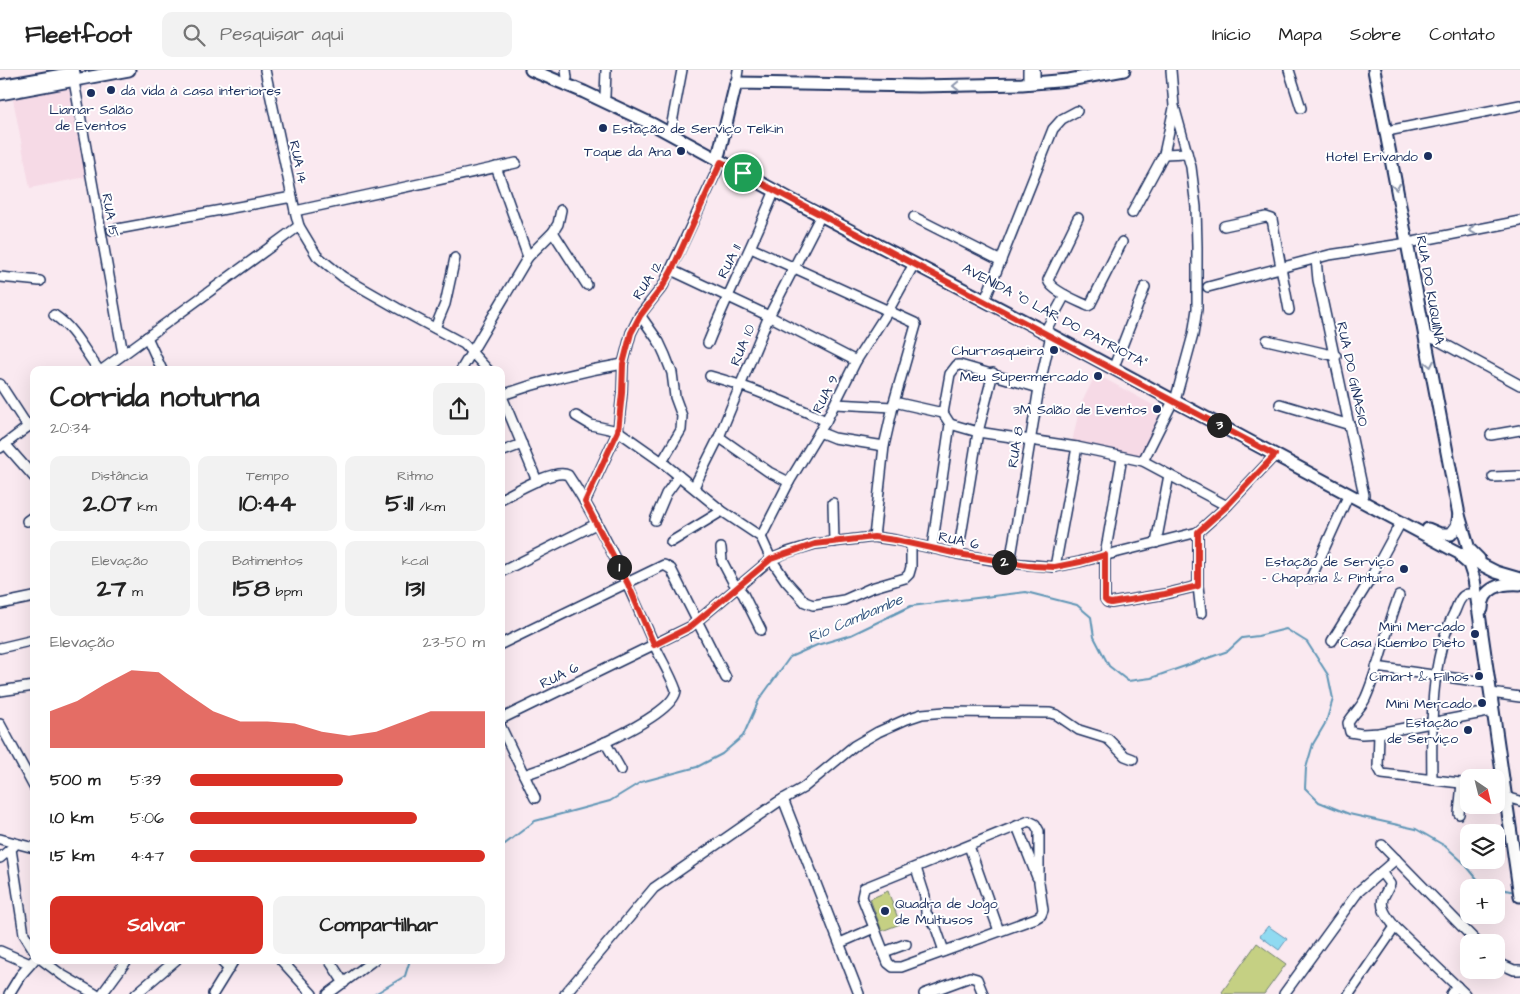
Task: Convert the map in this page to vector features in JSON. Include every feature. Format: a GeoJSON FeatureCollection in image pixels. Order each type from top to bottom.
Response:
{"type":"FeatureCollection","features":[{"type":"Feature","properties":{"kind":"main road"},"geometry":{"type":"LineString","coordinates":[[0,86],[62,72],[88,70]]}},
{"type":"Feature","properties":{"kind":"main road"},"geometry":{"type":"LineString","coordinates":[[0,94],[129,70]]}},
{"type":"Feature","properties":{"kind":"main road","name":"AVENIDA \"O LAR DO PATRIOTA\""},"geometry":{"type":"LineString","coordinates":[[531,70],[584,92],[720,158],[987,295],[1275,455],[1482,565],[1517,580]]}},
{"type":"Feature","properties":{"kind":"main road","name":"AVENIDA \"O LAR DO PATRIOTA\""},"geometry":{"type":"LineString","coordinates":[[549,70],[566,74],[605,96],[671,128],[821,215],[914,264],[1115,364],[1175,399],[1440,534],[1448,535],[1454,532],[1459,515]]}},
{"type":"Feature","properties":{"kind":"main road"},"geometry":{"type":"LineString","coordinates":[[720,158],[736,83],[919,86],[1030,76],[1069,80],[1124,70]]}},
{"type":"Feature","properties":{"kind":"main road","name":"RUA DO KUQUINA"},"geometry":{"type":"LineString","coordinates":[[1374,70],[1459,515]]}},
{"type":"Feature","properties":{"kind":"main road"},"geometry":{"type":"LineString","coordinates":[[1459,515],[1472,553],[1517,580]]}},
{"type":"Feature","properties":{"kind":"main road"},"geometry":{"type":"LineString","coordinates":[[1453,550],[1469,564],[1473,573],[1482,623],[1520,896]]}},
{"type":"Feature","properties":{"kind":"main road"},"geometry":{"type":"LineString","coordinates":[[1482,623],[1483,599],[1489,591],[1501,584],[1517,580]]}},
{"type":"Feature","properties":{"kind":"street","name":"RUA 14"},"geometry":{"type":"LineString","coordinates":[[265,70],[295,211],[300,226],[317,256],[344,278],[435,328]]}},
{"type":"Feature","properties":{"kind":"street"},"geometry":{"type":"LineString","coordinates":[[605,96],[606,70]]}},
{"type":"Feature","properties":{"kind":"street"},"geometry":{"type":"LineString","coordinates":[[671,128],[682,70]]}},
{"type":"Feature","properties":{"kind":"street"},"geometry":{"type":"LineString","coordinates":[[736,83],[738,70]]}},
{"type":"Feature","properties":{"kind":"street"},"geometry":{"type":"LineString","coordinates":[[1143,461],[1175,399],[1193,335],[1197,309],[1196,207],[1188,153],[1174,106],[1171,70]]}},
{"type":"Feature","properties":{"kind":"street"},"geometry":{"type":"LineString","coordinates":[[1289,70],[1301,108]]}},
{"type":"Feature","properties":{"kind":"street","name":"RUA 15"},"geometry":{"type":"LineString","coordinates":[[74,81],[123,354]]}},
{"type":"Feature","properties":{"kind":"street"},"geometry":{"type":"LineString","coordinates":[[1387,131],[1520,105]]}},
{"type":"Feature","properties":{"kind":"street"},"geometry":{"type":"LineString","coordinates":[[1132,213],[1164,154],[1174,106]]}},
{"type":"Feature","properties":{"kind":"street"},"geometry":{"type":"LineString","coordinates":[[987,295],[1053,130],[1062,119],[1077,111]]}},
{"type":"Feature","properties":{"kind":"street"},"geometry":{"type":"LineString","coordinates":[[1164,154],[1188,153]]}},
{"type":"Feature","properties":{"kind":"street","name":"RUA 12"},"geometry":{"type":"LineString","coordinates":[[585,502],[618,431],[623,364],[631,333],[640,316],[663,286],[672,270],[720,158]]}},
{"type":"Feature","properties":{"kind":"street"},"geometry":{"type":"LineString","coordinates":[[295,211],[516,163]]}},
{"type":"Feature","properties":{"kind":"street"},"geometry":{"type":"LineString","coordinates":[[496,167],[528,258]]}},
{"type":"Feature","properties":{"kind":"street","name":"RUA 11"},"geometry":{"type":"LineString","coordinates":[[708,343],[775,190]]}},
{"type":"Feature","properties":{"kind":"street"},"geometry":{"type":"LineString","coordinates":[[112,230],[292,197]]}},
{"type":"Feature","properties":{"kind":"street"},"geometry":{"type":"LineString","coordinates":[[464,366],[528,258],[553,232],[558,224],[561,210]]}},
{"type":"Feature","properties":{"kind":"street","name":"RUA 10"},"geometry":{"type":"LineString","coordinates":[[694,487],[719,437],[768,316],[821,215]]}},
{"type":"Feature","properties":{"kind":"street"},"geometry":{"type":"LineString","coordinates":[[914,217],[1001,261]]}},
{"type":"Feature","properties":{"kind":"street"},"geometry":{"type":"LineString","coordinates":[[1224,226],[1270,217],[1274,222],[1289,310]]}},
{"type":"Feature","properties":{"kind":"street"},"geometry":{"type":"LineString","coordinates":[[1078,218],[1048,280],[1049,284],[1065,295],[1088,306],[1090,305],[1122,242]]}},
{"type":"Feature","properties":{"kind":"street"},"geometry":{"type":"LineString","coordinates":[[1208,287],[1329,255],[1408,243],[1520,220]]}},
{"type":"Feature","properties":{"kind":"street"},"geometry":{"type":"LineString","coordinates":[[106,366],[300,226]]}},
{"type":"Feature","properties":{"kind":"street"},"geometry":{"type":"LineString","coordinates":[[553,232],[587,285]]}},
{"type":"Feature","properties":{"kind":"street"},"geometry":{"type":"LineString","coordinates":[[751,248],[913,321],[916,325],[884,446],[874,537]]}},
{"type":"Feature","properties":{"kind":"street"},"geometry":{"type":"LineString","coordinates":[[455,258],[445,304],[435,328],[464,344],[484,366]]}},
{"type":"Feature","properties":{"kind":"street","name":"RUA DO GINASIO"},"geometry":{"type":"LineString","coordinates":[[1316,259],[1318,280],[1336,356],[1364,495]]}},
{"type":"Feature","properties":{"kind":"street","name":"RUA 9"},"geometry":{"type":"LineString","coordinates":[[761,537],[789,482],[826,421],[856,361],[888,311],[914,264]]}},
{"type":"Feature","properties":{"kind":"street"},"geometry":{"type":"LineString","coordinates":[[672,270],[856,361]]}},
{"type":"Feature","properties":{"kind":"street"},"geometry":{"type":"LineString","coordinates":[[0,276],[40,281]]}},
{"type":"Feature","properties":{"kind":"street"},"geometry":{"type":"LineString","coordinates":[[1115,364],[1145,288]]}},
{"type":"Feature","properties":{"kind":"street","name":"RUA 8"},"geometry":{"type":"LineString","coordinates":[[1010,563],[1049,331],[1065,295]]}},
{"type":"Feature","properties":{"kind":"street"},"geometry":{"type":"LineString","coordinates":[[54,315],[64,322],[75,334],[98,366]]}},
{"type":"Feature","properties":{"kind":"street"},"geometry":{"type":"LineString","coordinates":[[640,316],[659,342],[665,355],[672,373],[676,397],[682,416],[681,430],[662,462]]}},
{"type":"Feature","properties":{"kind":"street"},"geometry":{"type":"LineString","coordinates":[[1424,335],[1437,340],[1520,385]]}},
{"type":"Feature","properties":{"kind":"street"},"geometry":{"type":"LineString","coordinates":[[147,337],[160,366]]}},
{"type":"Feature","properties":{"kind":"street"},"geometry":{"type":"LineString","coordinates":[[1266,340],[1336,356]]}},
{"type":"Feature","properties":{"kind":"street"},"geometry":{"type":"LineString","coordinates":[[505,394],[582,371],[623,364]]}},
{"type":"Feature","properties":{"kind":"street"},"geometry":{"type":"LineString","coordinates":[[932,548],[950,424],[943,413],[950,374],[954,367],[960,365],[1038,388]]}},
{"type":"Feature","properties":{"kind":"street"},"geometry":{"type":"LineString","coordinates":[[958,554],[978,432],[992,374]]}},
{"type":"Feature","properties":{"kind":"street"},"geometry":{"type":"LineString","coordinates":[[710,376],[741,384],[826,421]]}},
{"type":"Feature","properties":{"kind":"street"},"geometry":{"type":"LineString","coordinates":[[0,384],[30,424]]}},
{"type":"Feature","properties":{"kind":"street"},"geometry":{"type":"LineString","coordinates":[[505,404],[537,480]]}},
{"type":"Feature","properties":{"kind":"street"},"geometry":{"type":"LineString","coordinates":[[835,404],[894,404],[943,413]]}},
{"type":"Feature","properties":{"kind":"street"},"geometry":{"type":"LineString","coordinates":[[1280,404],[1350,425]]}},
{"type":"Feature","properties":{"kind":"street"},"geometry":{"type":"LineString","coordinates":[[576,416],[591,425],[618,431],[662,462],[722,511],[761,537],[771,559],[805,602],[813,605],[844,600],[872,588],[905,578],[909,574],[911,567],[911,544]]}},
{"type":"Feature","properties":{"kind":"street"},"geometry":{"type":"LineString","coordinates":[[950,424],[978,432],[1077,447],[1143,461],[1227,506]]}},
{"type":"Feature","properties":{"kind":"street"},"geometry":{"type":"LineString","coordinates":[[30,426],[2,446],[30,473]]}},
{"type":"Feature","properties":{"kind":"street"},"geometry":{"type":"LineString","coordinates":[[1491,435],[1520,430]]}},
{"type":"Feature","properties":{"kind":"street"},"geometry":{"type":"LineString","coordinates":[[819,432],[834,438],[884,446]]}},
{"type":"Feature","properties":{"kind":"street"},"geometry":{"type":"LineString","coordinates":[[719,437],[769,472],[789,482]]}},
{"type":"Feature","properties":{"kind":"street"},"geometry":{"type":"LineString","coordinates":[[505,450],[522,444]]}},
{"type":"Feature","properties":{"kind":"street"},"geometry":{"type":"LineString","coordinates":[[1055,567],[1077,447]]}},
{"type":"Feature","properties":{"kind":"street","name":"RUA 6"},"geometry":{"type":"LineString","coordinates":[[505,717],[690,627],[771,559],[803,547],[874,537],[1010,563],[1055,567],[1198,532],[1227,506],[1275,455]]}},
{"type":"Feature","properties":{"kind":"street"},"geometry":{"type":"LineString","coordinates":[[1122,457],[1105,555],[1105,600],[1107,602],[1165,594],[1198,586]]}},
{"type":"Feature","properties":{"kind":"street"},"geometry":{"type":"LineString","coordinates":[[505,496],[537,480],[563,472],[568,474],[585,502],[628,584],[654,645],[674,684],[676,694],[665,707],[651,717],[605,742],[553,765],[524,774]]}},
{"type":"Feature","properties":{"kind":"street"},"geometry":{"type":"LineString","coordinates":[[1156,543],[1169,475]]}},
{"type":"Feature","properties":{"kind":"street"},"geometry":{"type":"LineString","coordinates":[[655,520],[666,494],[679,476]]}},
{"type":"Feature","properties":{"kind":"street"},"geometry":{"type":"LineString","coordinates":[[1493,477],[1520,476]]}},
{"type":"Feature","properties":{"kind":"street"},"geometry":{"type":"LineString","coordinates":[[1311,578],[1349,494]]}},
{"type":"Feature","properties":{"kind":"street"},"geometry":{"type":"LineString","coordinates":[[833,503],[834,542]]}},
{"type":"Feature","properties":{"kind":"street"},"geometry":{"type":"LineString","coordinates":[[671,542],[722,511]]}},
{"type":"Feature","properties":{"kind":"street"},"geometry":{"type":"LineString","coordinates":[[1332,641],[1368,583],[1401,522]]}},
{"type":"Feature","properties":{"kind":"street"},"geometry":{"type":"LineString","coordinates":[[505,570],[596,524]]}},
{"type":"Feature","properties":{"kind":"street"},"geometry":{"type":"LineString","coordinates":[[1198,532],[1198,586],[1201,613]]}},
{"type":"Feature","properties":{"kind":"street"},"geometry":{"type":"LineString","coordinates":[[721,548],[722,561],[743,594],[761,630]]}},
{"type":"Feature","properties":{"kind":"street"},"geometry":{"type":"LineString","coordinates":[[505,642],[628,584],[664,564],[671,569],[726,678]]}},
{"type":"Feature","properties":{"kind":"street"},"geometry":{"type":"LineString","coordinates":[[1432,780],[1430,739],[1435,676],[1452,616],[1462,597],[1467,594],[1476,594]]}},
{"type":"Feature","properties":{"kind":"street"},"geometry":{"type":"LineString","coordinates":[[1399,596],[1387,627],[1365,699],[1348,723],[1350,732],[1356,734],[1379,733],[1493,711]]}},
{"type":"Feature","properties":{"kind":"street"},"geometry":{"type":"LineString","coordinates":[[0,604],[30,598]]}},
{"type":"Feature","properties":{"kind":"street"},"geometry":{"type":"LineString","coordinates":[[0,648],[30,641]]}},
{"type":"Feature","properties":{"kind":"street"},"geometry":{"type":"LineString","coordinates":[[1376,667],[1435,676],[1520,696]]}},
{"type":"Feature","properties":{"kind":"street"},"geometry":{"type":"LineString","coordinates":[[0,691],[30,688]]}},
{"type":"Feature","properties":{"kind":"street"},"geometry":{"type":"LineString","coordinates":[[565,994],[654,888],[783,799],[798,792],[854,746],[878,732],[907,719],[922,714],[945,712],[1050,713],[1057,715],[1079,730],[1108,739],[1123,754],[1133,759]]}},
{"type":"Feature","properties":{"kind":"street"},"geometry":{"type":"LineString","coordinates":[[0,724],[30,780]]}},
{"type":"Feature","properties":{"kind":"street"},"geometry":{"type":"LineString","coordinates":[[1379,733],[1378,767],[1382,774],[1460,783]]}},
{"type":"Feature","properties":{"kind":"street"},"geometry":{"type":"LineString","coordinates":[[505,735],[535,798]]}},
{"type":"Feature","properties":{"kind":"street"},"geometry":{"type":"LineString","coordinates":[[605,742],[620,770]]}},
{"type":"Feature","properties":{"kind":"street"},"geometry":{"type":"LineString","coordinates":[[1506,797],[1520,801]]}},
{"type":"Feature","properties":{"kind":"street"},"geometry":{"type":"LineString","coordinates":[[783,799],[859,994]]}},
{"type":"Feature","properties":{"kind":"street"},"geometry":{"type":"LineString","coordinates":[[1459,814],[1460,809]]}},
{"type":"Feature","properties":{"kind":"street"},"geometry":{"type":"LineString","coordinates":[[1032,821],[1039,831],[1039,882],[1043,910],[1041,915],[897,967],[888,963],[862,897],[864,888],[1017,826],[1032,821]]}},
{"type":"Feature","properties":{"kind":"street"},"geometry":{"type":"LineString","coordinates":[[1017,826],[1039,882]]}},
{"type":"Feature","properties":{"kind":"street"},"geometry":{"type":"LineString","coordinates":[[0,839],[14,846],[30,848]]}},
{"type":"Feature","properties":{"kind":"street"},"geometry":{"type":"LineString","coordinates":[[1382,845],[1469,934]]}},
{"type":"Feature","properties":{"kind":"street"},"geometry":{"type":"LineString","coordinates":[[0,858],[14,846]]}},
{"type":"Feature","properties":{"kind":"street"},"geometry":{"type":"LineString","coordinates":[[14,846],[24,934],[30,944]]}},
{"type":"Feature","properties":{"kind":"street"},"geometry":{"type":"LineString","coordinates":[[969,846],[999,931]]}},
{"type":"Feature","properties":{"kind":"street"},"geometry":{"type":"LineString","coordinates":[[1284,994],[1358,892],[1396,859]]}},
{"type":"Feature","properties":{"kind":"street"},"geometry":{"type":"LineString","coordinates":[[916,868],[926,896],[926,912],[936,928],[944,951]]}},
{"type":"Feature","properties":{"kind":"street"},"geometry":{"type":"LineString","coordinates":[[1381,872],[1390,884],[1382,898],[1383,908],[1395,927],[1465,994]]}},
{"type":"Feature","properties":{"kind":"street"},"geometry":{"type":"LineString","coordinates":[[1349,994],[1395,927]]}},
{"type":"Feature","properties":{"kind":"street"},"geometry":{"type":"LineString","coordinates":[[840,943],[874,928]]}},
{"type":"Feature","properties":{"kind":"street"},"geometry":{"type":"LineString","coordinates":[[884,952],[906,944]]}},
{"type":"Feature","properties":{"kind":"street"},"geometry":{"type":"LineString","coordinates":[[0,951],[30,961]]}},
{"type":"Feature","properties":{"kind":"street"},"geometry":{"type":"LineString","coordinates":[[9,994],[31,964]]}},
{"type":"Feature","properties":{"kind":"street"},"geometry":{"type":"LineString","coordinates":[[47,964],[62,976],[95,994]]}},
{"type":"Feature","properties":{"kind":"street"},"geometry":{"type":"LineString","coordinates":[[102,994],[123,964]]}},
{"type":"Feature","properties":{"kind":"street"},"geometry":{"type":"LineString","coordinates":[[136,994],[171,964]]}},
{"type":"Feature","properties":{"kind":"street"},"geometry":{"type":"LineString","coordinates":[[224,964],[229,969]]}},
{"type":"Feature","properties":{"kind":"street"},"geometry":{"type":"LineString","coordinates":[[213,994],[232,964]]}},
{"type":"Feature","properties":{"kind":"street"},"geometry":{"type":"LineString","coordinates":[[287,964],[307,993]]}},
{"type":"Feature","properties":{"kind":"street"},"geometry":{"type":"LineString","coordinates":[[332,964],[344,983]]}},
{"type":"Feature","properties":{"kind":"street"},"geometry":{"type":"LineString","coordinates":[[328,994],[369,964]]}},
{"type":"Feature","properties":{"kind":"street"},"geometry":{"type":"LineString","coordinates":[[1505,966],[1514,970],[1520,970]]}},
{"type":"Feature","properties":{"kind":"street"},"geometry":{"type":"LineString","coordinates":[[924,994],[970,977],[977,979],[983,994]]}},
{"type":"Feature","properties":{"kind":"street"},"geometry":{"type":"LineString","coordinates":[[1450,994],[1457,986]]}},
{"type":"Feature","properties":{"kind":"shaded area"},"geometry":{"type":"Polygon","coordinates":[[[69,88],[86,177],[30,188],[13,99],[69,88]]]}},
{"type":"Feature","properties":{"kind":"shaded area"},"geometry":{"type":"Polygon","coordinates":[[[1096,374],[1162,410],[1141,455],[1072,442],[1080,406],[1096,374]]]}},
{"type":"Feature","properties":{"kind":"green space","name":"Quadra de Jogo de Multiusos"},"geometry":{"type":"Polygon","coordinates":[[[888,891],[900,924],[882,931],[870,899],[888,891]]]}},
{"type":"Feature","properties":{"kind":"green space"},"geometry":{"type":"Polygon","coordinates":[[[1257,943],[1286,964],[1264,994],[1224,994],[1222,992],[1257,943]]]}},
{"type":"Feature","properties":{"kind":"water"},"geometry":{"type":"Polygon","coordinates":[[[1268,926],[1287,939],[1279,950],[1260,936],[1268,926]]]}},
{"type":"Feature","properties":{"kind":"waterway","name":"Rio Cambambe"},"geometry":{"type":"LineString","coordinates":[[505,844],[535,821],[610,801],[641,782],[697,767],[722,754],[743,736],[759,700],[790,657],[817,645],[851,635],[911,606],[1026,592],[1077,605],[1091,617],[1094,637],[1109,666],[1128,681],[1151,678],[1228,651],[1242,638],[1286,629],[1307,642],[1328,675],[1333,699],[1326,722],[1313,744],[1306,768],[1305,788],[1319,802],[1349,814],[1416,829],[1445,846],[1464,863],[1477,879]]}},
{"type":"Feature","properties":{"kind":"waterway","name":"Rio Cambambe"},"geometry":{"type":"LineString","coordinates":[[1505,890],[1515,892]]}},
{"type":"Feature","properties":{"kind":"waterway","name":"Rio Cambambe"},"geometry":{"type":"LineString","coordinates":[[375,994],[405,976],[409,964]]}},
{"type":"Feature","properties":{"kind":"place","name":"dá vida à casa interiores"},"geometry":{"type":"Point","coordinates":[111,90]}},
{"type":"Feature","properties":{"kind":"place","name":"Liamar Salão de Eventos"},"geometry":{"type":"Point","coordinates":[91,93]}},
{"type":"Feature","properties":{"kind":"place","name":"Estação de Serviço Telkin"},"geometry":{"type":"Point","coordinates":[603,128]}},
{"type":"Feature","properties":{"kind":"place","name":"Toque da Ana"},"geometry":{"type":"Point","coordinates":[681,151]}},
{"type":"Feature","properties":{"kind":"place","name":"Hotel Erivando"},"geometry":{"type":"Point","coordinates":[1428,156]}},
{"type":"Feature","properties":{"kind":"place","name":"Churrasqueira"},"geometry":{"type":"Point","coordinates":[1054,350]}},
{"type":"Feature","properties":{"kind":"place","name":"Meu Supermercado"},"geometry":{"type":"Point","coordinates":[1098,376]}},
{"type":"Feature","properties":{"kind":"place","name":"3M Salão de Eventos"},"geometry":{"type":"Point","coordinates":[1157,409]}},
{"type":"Feature","properties":{"kind":"place","name":"Estação de Serviço - Chaparia & Pintura"},"geometry":{"type":"Point","coordinates":[1404,569]}},
{"type":"Feature","properties":{"kind":"place","name":"Mini Mercado Casa Kuembo Dieto"},"geometry":{"type":"Point","coordinates":[1475,634]}},
{"type":"Feature","properties":{"kind":"place","name":"Cimart & Filhos"},"geometry":{"type":"Point","coordinates":[1479,676]}},
{"type":"Feature","properties":{"kind":"place","name":"Mini Mercado"},"geometry":{"type":"Point","coordinates":[1482,703]}},
{"type":"Feature","properties":{"kind":"place","name":"Estação de Serviço"},"geometry":{"type":"Point","coordinates":[1468,730]}},
{"type":"Feature","properties":{"kind":"place","name":"Quadra de Jogo de Multiusos"},"geometry":{"type":"Point","coordinates":[885,911]}},
{"type":"Feature","properties":{"kind":"route"},"geometry":{"type":"LineString","coordinates":[[721,162],[743,173],[1275,455],[1227,506],[1198,532],[1198,586],[1165,594],[1111,603],[1105,600],[1105,555],[1055,567],[1034,566],[958,554],[874,537],[815,544],[771,559],[690,627],[654,645],[628,584],[585,502],[618,431],[623,364],[631,333],[640,316],[663,286],[672,270],[721,162]]}}]}
